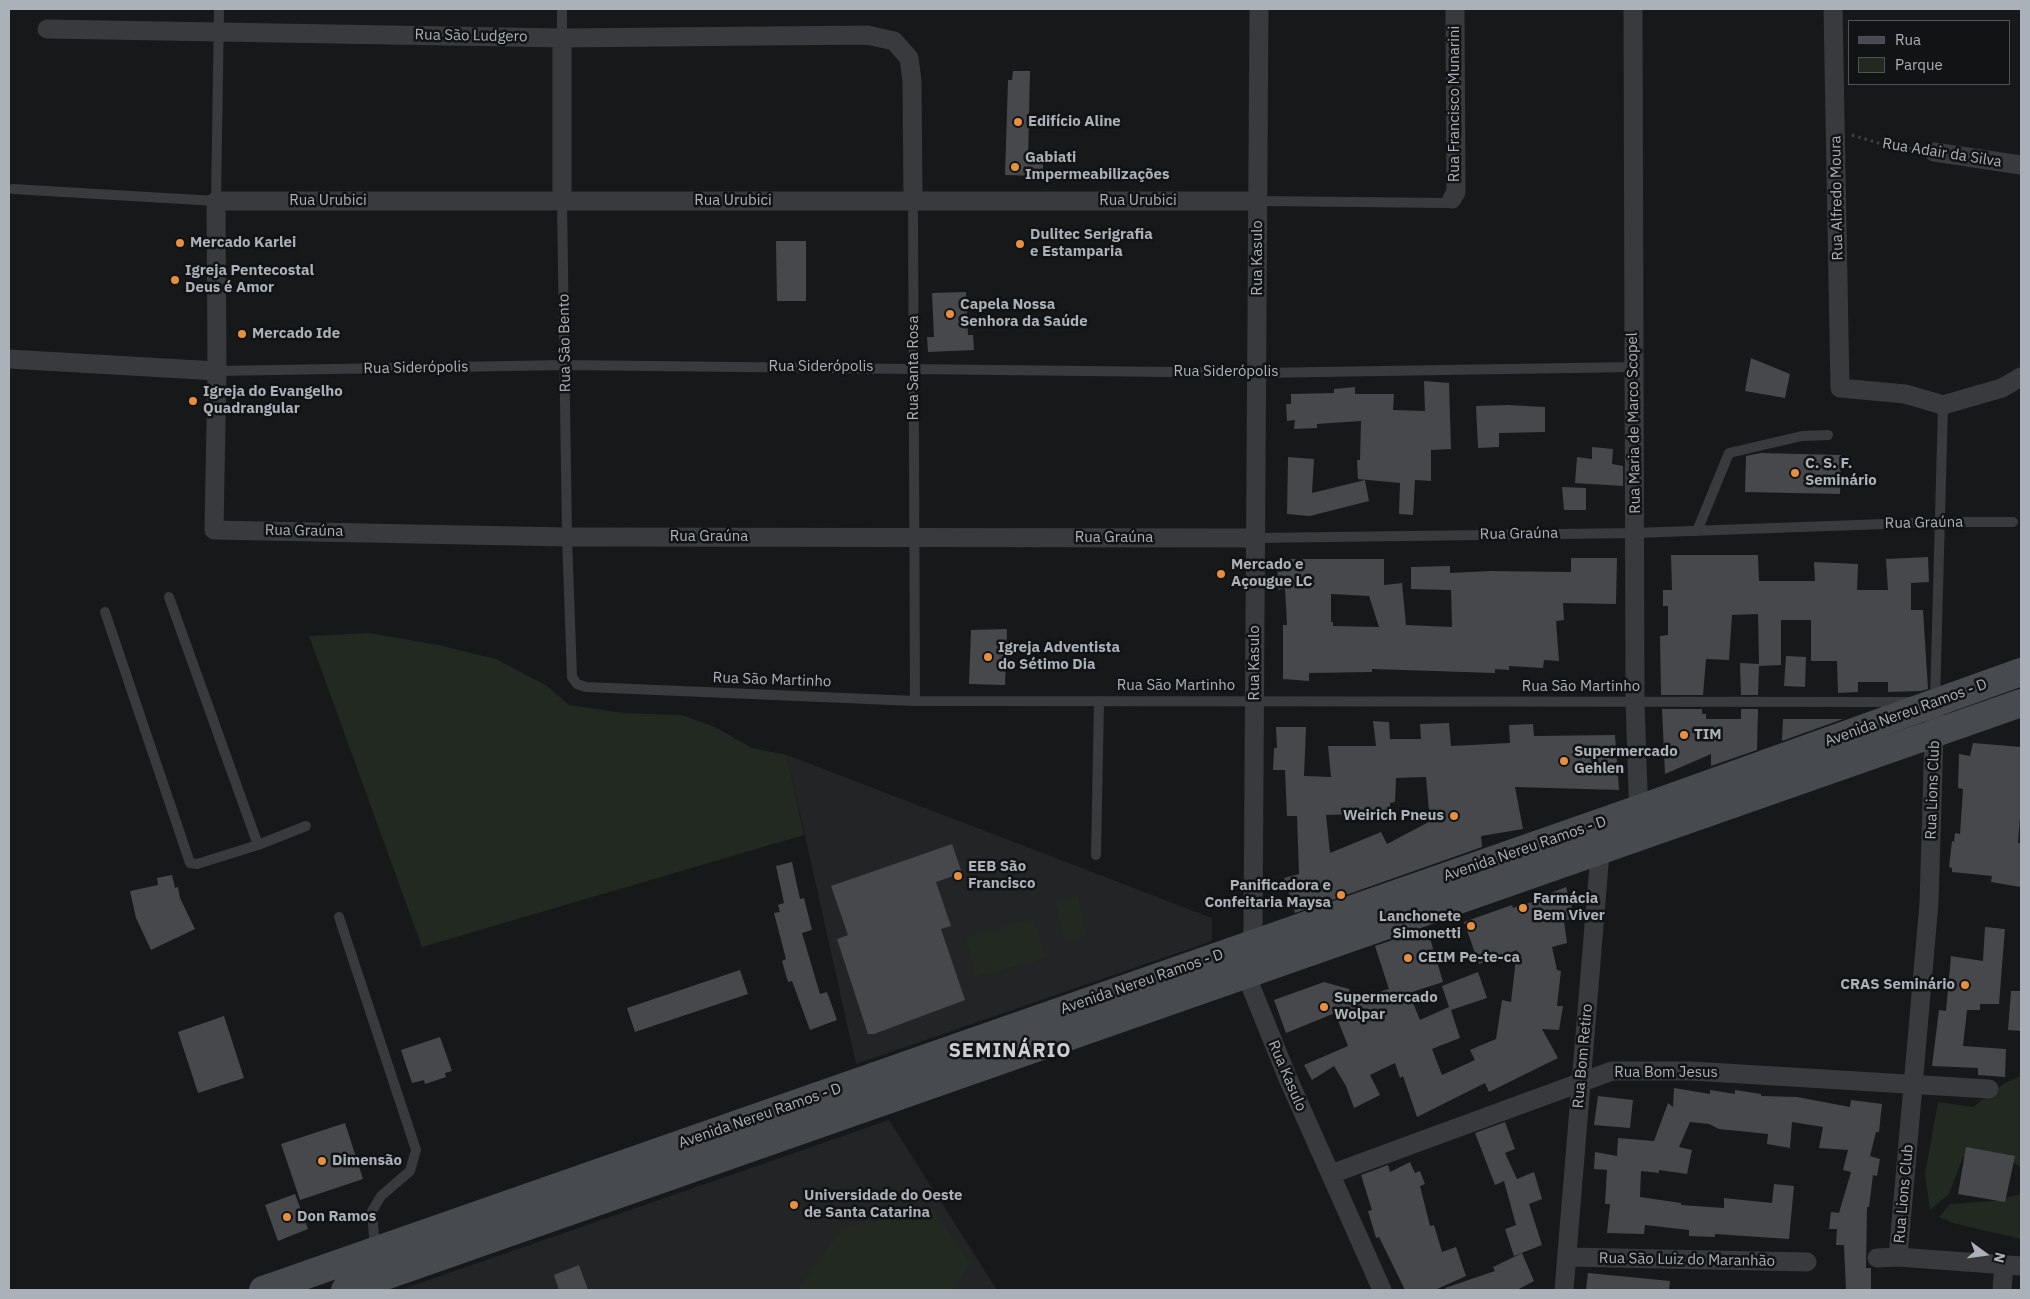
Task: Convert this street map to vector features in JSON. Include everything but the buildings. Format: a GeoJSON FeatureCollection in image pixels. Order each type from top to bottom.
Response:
{"type":"FeatureCollection","features":[{"type":"Feature","properties":{"kind":"street","name":"Rua Kasulo"},"geometry":{"type":"LineString","coordinates":[[1259,9],[1256,538],[1251,944],[1249,973],[1254,996],[1382,1290]]}},
{"type":"Feature","properties":{"kind":"street","name":"Rua Francisco Munarini"},"geometry":{"type":"LineString","coordinates":[[1452,199],[1456,192],[1455,9]]}},
{"type":"Feature","properties":{"kind":"street","name":"Rua Maria de Marco Scopel"},"geometry":{"type":"LineString","coordinates":[[1633,9],[1635,702],[1639,837]]}},
{"type":"Feature","properties":{"kind":"street","name":"Rua Alfredo Moura"},"geometry":{"type":"LineString","coordinates":[[1833,9],[1840,388],[1905,394],[1943,405]]}},
{"type":"Feature","properties":{"kind":"street","name":"Rua São Ludgero"},"geometry":{"type":"LineString","coordinates":[[47,29],[562,38],[867,35],[894,41]]}},
{"type":"Feature","properties":{"kind":"street","name":"Rua São Bento"},"geometry":{"type":"LineString","coordinates":[[562,38],[562,201]]}},
{"type":"Feature","properties":{"kind":"street","name":"Rua Santa Rosa"},"geometry":{"type":"LineString","coordinates":[[894,41],[909,58],[910,65],[912,201]]}},
{"type":"Feature","properties":{"kind":"street","name":"Rua Adair da Silva"},"geometry":{"type":"LineString","coordinates":[[1934,152],[2021,165]]}},
{"type":"Feature","properties":{"kind":"street","name":"Rua Urubici"},"geometry":{"type":"LineString","coordinates":[[216,201],[1259,201]]}},
{"type":"Feature","properties":{"kind":"street"},"geometry":{"type":"LineString","coordinates":[[216,201],[217,371]]}},
{"type":"Feature","properties":{"kind":"street","name":"Rua Siderópolis"},"geometry":{"type":"LineString","coordinates":[[9,359],[217,371]]}},
{"type":"Feature","properties":{"kind":"street","name":"Rua Graúna"},"geometry":{"type":"LineString","coordinates":[[217,371],[214,530],[567,536],[1256,538]]}},
{"type":"Feature","properties":{"kind":"street"},"geometry":{"type":"LineString","coordinates":[[1943,405],[2002,388],[2021,377]]}},
{"type":"Feature","properties":{"kind":"street","name":"Avenida Nereu Ramos - D"},"geometry":{"type":"LineString","coordinates":[[274,1288],[344,1279],[569,1212],[715,1146],[1251,944],[1639,810],[2021,672]]}},
{"type":"Feature","properties":{"kind":"street","name":"Rua Lions Club"},"geometry":{"type":"LineString","coordinates":[[1898,1257],[1929,903],[1935,702]]}},
{"type":"Feature","properties":{"kind":"street","name":"Avenida Nereu Ramos - D"},"geometry":{"type":"LineString","coordinates":[[344,1279],[375,1251],[559,1187],[715,1146],[1249,973],[2021,703]]}},
{"type":"Feature","properties":{"kind":"street","name":"Rua Bom Retiro"},"geometry":{"type":"LineString","coordinates":[[1564,1290],[1602,822]]}},
{"type":"Feature","properties":{"kind":"street","name":"Rua Bom Jesus"},"geometry":{"type":"LineString","coordinates":[[1331,1174],[1612,1071],[1682,1071],[1989,1089]]}},
{"type":"Feature","properties":{"kind":"street"},"geometry":{"type":"LineString","coordinates":[[559,1187],[569,1212]]}},
{"type":"Feature","properties":{"kind":"street","name":"Rua São Luiz do Maranhão"},"geometry":{"type":"LineString","coordinates":[[1567,1257],[1808,1262]]}},
{"type":"Feature","properties":{"kind":"street"},"geometry":{"type":"LineString","coordinates":[[1877,1258],[1898,1257],[2013,1265],[2002,1290]]}},
{"type":"Feature","properties":{"kind":"lane"},"geometry":{"type":"LineString","coordinates":[[216,201],[219,9]]}},
{"type":"Feature","properties":{"kind":"lane","name":"Rua São Bento"},"geometry":{"type":"LineString","coordinates":[[562,9],[562,38]]}},
{"type":"Feature","properties":{"kind":"lane","name":"Rua Urubici"},"geometry":{"type":"LineString","coordinates":[[13,189],[216,201]]}},
{"type":"Feature","properties":{"kind":"lane","name":"Rua Urubici"},"geometry":{"type":"LineString","coordinates":[[1259,201],[1446,203],[1452,199]]}},
{"type":"Feature","properties":{"kind":"lane","name":"Rua São Bento"},"geometry":{"type":"LineString","coordinates":[[562,201],[566,365],[567,536],[572,677]]}},
{"type":"Feature","properties":{"kind":"lane","name":"Rua Santa Rosa"},"geometry":{"type":"LineString","coordinates":[[912,201],[915,701]]}},
{"type":"Feature","properties":{"kind":"lane","name":"Rua Siderópolis"},"geometry":{"type":"LineString","coordinates":[[217,371],[566,365],[1257,373],[1633,367]]}},
{"type":"Feature","properties":{"kind":"lane","name":"Rua Lions Club"},"geometry":{"type":"LineString","coordinates":[[1935,702],[1943,405]]}},
{"type":"Feature","properties":{"kind":"lane"},"geometry":{"type":"LineString","coordinates":[[1697,531],[1729,453],[1802,436],[1828,435]]}},
{"type":"Feature","properties":{"kind":"lane","name":"Rua Graúna"},"geometry":{"type":"LineString","coordinates":[[1256,538],[1635,533],[1940,522],[2013,522]]}},
{"type":"Feature","properties":{"kind":"lane"},"geometry":{"type":"LineString","coordinates":[[169,597],[258,844]]}},
{"type":"Feature","properties":{"kind":"lane"},"geometry":{"type":"LineString","coordinates":[[105,612],[190,863],[197,864],[306,826]]}},
{"type":"Feature","properties":{"kind":"lane","name":"Rua São Martinho"},"geometry":{"type":"LineString","coordinates":[[572,677],[577,684],[586,687],[915,701],[1935,702]]}},
{"type":"Feature","properties":{"kind":"lane"},"geometry":{"type":"LineString","coordinates":[[1096,855],[1099,701]]}},
{"type":"Feature","properties":{"kind":"lane"},"geometry":{"type":"LineString","coordinates":[[340,917],[416,1150],[410,1171],[381,1196],[372,1211],[375,1251]]}},
{"type":"Feature","properties":{"kind":"path","name":"Rua Adair da Silva"},"geometry":{"type":"LineString","coordinates":[[1836,130],[1888,146],[1934,152]]}},
{"type":"Feature","properties":{"kind":"shaded area","name":"EEB São Francisco"},"geometry":{"type":"Polygon","coordinates":[[[787,755],[1212,918],[1212,941],[856,1064],[787,755]]]}},
{"type":"Feature","properties":{"kind":"shaded area","name":"Universidade do Oeste de Santa Catarina"},"geometry":{"type":"Polygon","coordinates":[[[889,1120],[997,1290],[400,1290],[889,1120]]]}},
{"type":"Feature","properties":{"kind":"green space"},"geometry":{"type":"Polygon","coordinates":[[[369,633],[438,645],[496,659],[547,686],[569,705],[624,713],[682,715],[715,727],[752,748],[787,755],[804,835],[422,947],[309,636],[369,633]]]}},
{"type":"Feature","properties":{"kind":"green space"},"geometry":{"type":"Polygon","coordinates":[[[1078,895],[1086,936],[1065,942],[1055,902],[1078,895]]]}},
{"type":"Feature","properties":{"kind":"green space"},"geometry":{"type":"Polygon","coordinates":[[[1034,919],[1046,958],[975,977],[966,937],[1034,919]]]}},
{"type":"Feature","properties":{"kind":"green space"},"geometry":{"type":"Polygon","coordinates":[[[2021,1076],[2021,1171],[2019,1166],[1995,1152],[1963,1157],[1949,1194],[1930,1210],[1925,1174],[1938,1102],[1973,1107],[2003,1084],[2021,1076]]]}},
{"type":"Feature","properties":{"kind":"green space"},"geometry":{"type":"Polygon","coordinates":[[[2021,1194],[2021,1239],[1953,1223],[1939,1217],[1950,1204],[1993,1201],[2021,1194]]]}},
{"type":"Feature","properties":{"kind":"green space"},"geometry":{"type":"Polygon","coordinates":[[[933,1210],[970,1263],[952,1290],[798,1290],[843,1227],[933,1210]]]}},
{"type":"Feature","properties":{"kind":"place","name":"Edifício Aline"},"geometry":{"type":"Point","coordinates":[1018,122]}},
{"type":"Feature","properties":{"kind":"place","name":"Gabiati Impermeabilizações"},"geometry":{"type":"Point","coordinates":[1015,167]}},
{"type":"Feature","properties":{"kind":"place","name":"Mercado Karlei"},"geometry":{"type":"Point","coordinates":[180,243]}},
{"type":"Feature","properties":{"kind":"place","name":"Dulitec Serigrafia e Estamparia"},"geometry":{"type":"Point","coordinates":[1020,244]}},
{"type":"Feature","properties":{"kind":"place","name":"Igreja Pentecostal Deus é Amor"},"geometry":{"type":"Point","coordinates":[175,280]}},
{"type":"Feature","properties":{"kind":"place","name":"Capela Nossa Senhora da Saúde"},"geometry":{"type":"Point","coordinates":[950,314]}},
{"type":"Feature","properties":{"kind":"place","name":"Mercado Ide"},"geometry":{"type":"Point","coordinates":[242,334]}},
{"type":"Feature","properties":{"kind":"place","name":"Igreja do Evangelho Quadrangular"},"geometry":{"type":"Point","coordinates":[193,401]}},
{"type":"Feature","properties":{"kind":"place","name":"C. S. F. Seminário"},"geometry":{"type":"Point","coordinates":[1795,473]}},
{"type":"Feature","properties":{"kind":"place","name":"Mercado e Açougue LC"},"geometry":{"type":"Point","coordinates":[1221,574]}},
{"type":"Feature","properties":{"kind":"place","name":"Igreja Adventista do Sétimo Dia"},"geometry":{"type":"Point","coordinates":[988,657]}},
{"type":"Feature","properties":{"kind":"place","name":"TIM"},"geometry":{"type":"Point","coordinates":[1684,735]}},
{"type":"Feature","properties":{"kind":"place","name":"Supermercado Gehlen"},"geometry":{"type":"Point","coordinates":[1564,761]}},
{"type":"Feature","properties":{"kind":"place","name":"Weirich Pneus"},"geometry":{"type":"Point","coordinates":[1454,816]}},
{"type":"Feature","properties":{"kind":"place","name":"EEB São Francisco"},"geometry":{"type":"Point","coordinates":[958,876]}},
{"type":"Feature","properties":{"kind":"place","name":"Panificadora e Confeitaria Maysa"},"geometry":{"type":"Point","coordinates":[1341,895]}},
{"type":"Feature","properties":{"kind":"place","name":"Farmácia Bem Viver"},"geometry":{"type":"Point","coordinates":[1523,908]}},
{"type":"Feature","properties":{"kind":"place","name":"Lanchonete Simonetti"},"geometry":{"type":"Point","coordinates":[1471,926]}},
{"type":"Feature","properties":{"kind":"place","name":"CEIM Pe-te-ca"},"geometry":{"type":"Point","coordinates":[1408,958]}},
{"type":"Feature","properties":{"kind":"place","name":"CRAS Seminário"},"geometry":{"type":"Point","coordinates":[1965,985]}},
{"type":"Feature","properties":{"kind":"place","name":"Supermercado Wolpar"},"geometry":{"type":"Point","coordinates":[1324,1007]}},
{"type":"Feature","properties":{"kind":"place","name":"Dimensão"},"geometry":{"type":"Point","coordinates":[322,1161]}},
{"type":"Feature","properties":{"kind":"place","name":"Universidade do Oeste de Santa Catarina"},"geometry":{"type":"Point","coordinates":[794,1205]}},
{"type":"Feature","properties":{"kind":"place","name":"Don Ramos"},"geometry":{"type":"Point","coordinates":[287,1217]}},
{"type":"Feature","properties":{"kind":"district","name":"SEMINÁRIO"},"geometry":{"type":"Point","coordinates":[1010,1051]}}]}
